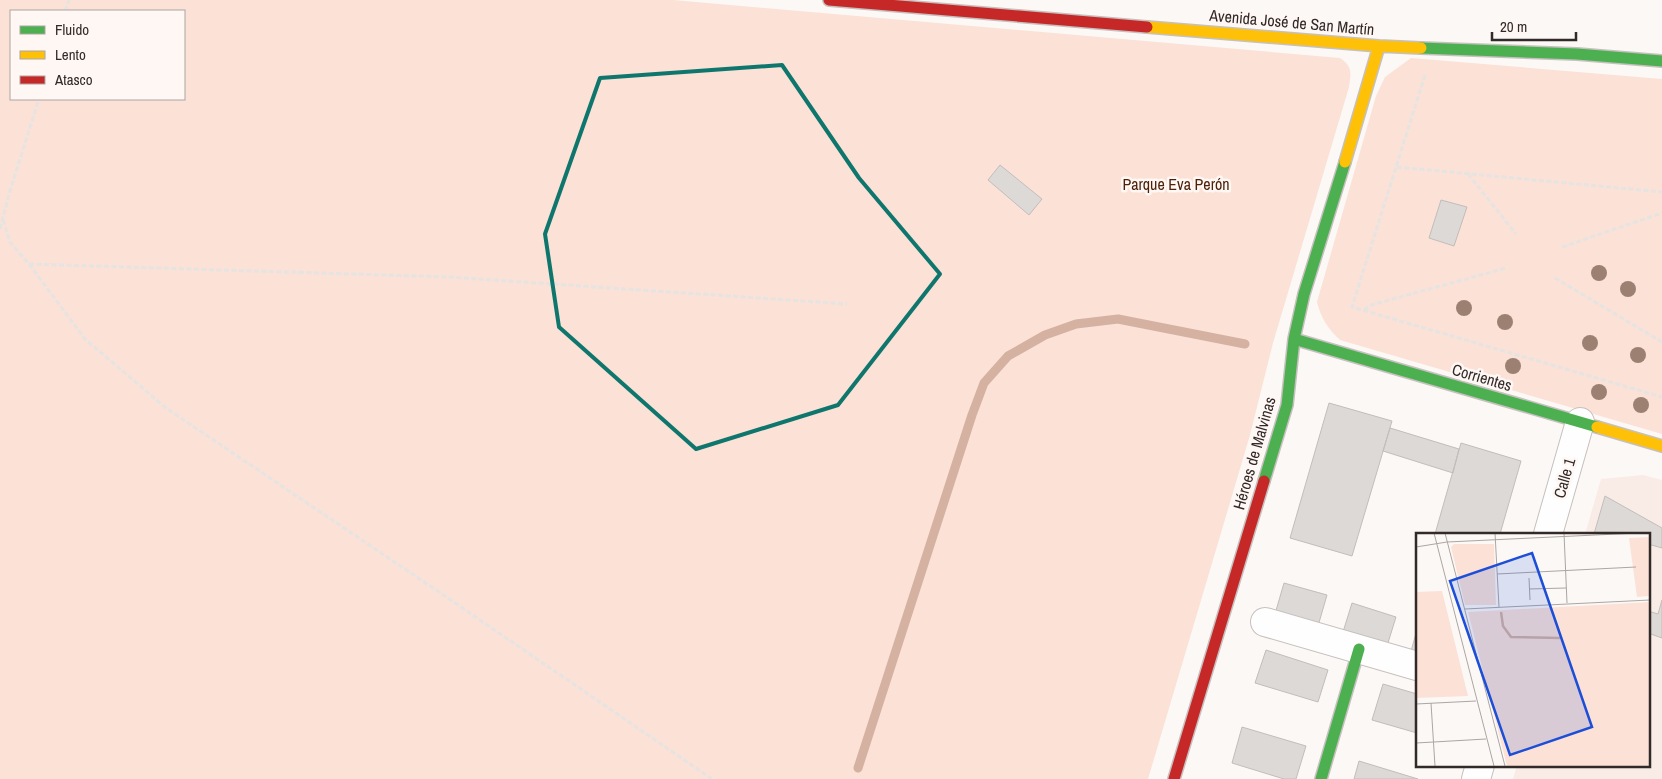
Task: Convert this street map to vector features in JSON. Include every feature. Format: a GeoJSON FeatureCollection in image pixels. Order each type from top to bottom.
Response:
{"type":"FeatureCollection","features":[{"type":"Feature","properties":{"kind":"street","name":"Avenida José de San Martín"},"geometry":{"type":"LineString","coordinates":[[829,0],[1379,46],[1577,54],[1662,61]]}},
{"type":"Feature","properties":{"kind":"street","name":"Héroes de Malvinas"},"geometry":{"type":"LineString","coordinates":[[1174,779],[1287,405],[1294,339],[1304,294],[1379,46]]}},
{"type":"Feature","properties":{"kind":"street","name":"Corrientes"},"geometry":{"type":"LineString","coordinates":[[1294,339],[1662,446]]}},
{"type":"Feature","properties":{"kind":"street","name":"Calle 1"},"geometry":{"type":"LineString","coordinates":[[1548,533],[1580,422]]}},
{"type":"Feature","properties":{"kind":"street"},"geometry":{"type":"LineString","coordinates":[[1265,622],[1416,666]]}},
{"type":"Feature","properties":{"kind":"street"},"geometry":{"type":"LineString","coordinates":[[1321,779],[1359,649]]}},
{"type":"Feature","properties":{"kind":"street"},"geometry":{"type":"LineString","coordinates":[[1476,779],[1480,766]]}},
{"type":"Feature","properties":{"kind":"path"},"geometry":{"type":"LineString","coordinates":[[1426,73],[1352,307],[1662,397]]}},
{"type":"Feature","properties":{"kind":"path"},"geometry":{"type":"LineString","coordinates":[[0,229],[39,100]]}},
{"type":"Feature","properties":{"kind":"path"},"geometry":{"type":"LineString","coordinates":[[1396,168],[1662,192]]}},
{"type":"Feature","properties":{"kind":"path"},"geometry":{"type":"LineString","coordinates":[[1467,174],[1516,234]]}},
{"type":"Feature","properties":{"kind":"path"},"geometry":{"type":"LineString","coordinates":[[1562,247],[1662,213]]}},
{"type":"Feature","properties":{"kind":"path"},"geometry":{"type":"LineString","coordinates":[[3,220],[10,242],[29,264],[85,339],[166,408],[712,779]]}},
{"type":"Feature","properties":{"kind":"path"},"geometry":{"type":"LineString","coordinates":[[29,264],[449,277],[847,304]]}},
{"type":"Feature","properties":{"kind":"path"},"geometry":{"type":"LineString","coordinates":[[1364,311],[1371,305],[1506,268]]}},
{"type":"Feature","properties":{"kind":"path"},"geometry":{"type":"LineString","coordinates":[[1555,278],[1662,342]]}},
{"type":"Feature","properties":{"kind":"highlighted area"},"geometry":{"type":"Polygon","coordinates":[[[782,65],[859,178],[940,274],[838,405],[696,449],[559,327],[545,234],[600,78],[782,65]]]}},
{"type":"Feature","properties":{"kind":"shaded area"},"geometry":{"type":"Polygon","coordinates":[[[1643,475],[1662,480],[1662,779],[1513,779],[1517,766],[1650,766],[1650,533],[1585,533],[1601,479],[1643,475]]]}},
{"type":"Feature","properties":{"kind":"green space","name":"Parque Eva Perón"},"geometry":{"type":"Polygon","coordinates":[[[0,0],[673,0],[1340,58],[1349,67],[1349,87],[1273,343],[1250,435],[1148,779],[0,779],[0,0]]]}},
{"type":"Feature","properties":{"kind":"green space"},"geometry":{"type":"Polygon","coordinates":[[[1411,58],[1662,79],[1662,434],[1340,340],[1332,332],[1317,302],[1376,96],[1385,77],[1411,58]]]}},
{"type":"Feature","properties":{"kind":"building"},"geometry":{"type":"Polygon","coordinates":[[[1000,165],[1042,199],[1029,215],[988,180],[1000,165]]]}},
{"type":"Feature","properties":{"kind":"building"},"geometry":{"type":"Polygon","coordinates":[[[1441,200],[1467,207],[1454,246],[1429,238],[1441,200]]]}},
{"type":"Feature","properties":{"kind":"building"},"geometry":{"type":"Polygon","coordinates":[[[1329,403],[1392,421],[1352,556],[1290,538],[1329,403]]]}},
{"type":"Feature","properties":{"kind":"building"},"geometry":{"type":"Polygon","coordinates":[[[1390,428],[1459,449],[1453,473],[1383,451],[1390,428]]]}},
{"type":"Feature","properties":{"kind":"building"},"geometry":{"type":"Polygon","coordinates":[[[1461,443],[1521,461],[1500,533],[1435,533],[1461,443]]]}},
{"type":"Feature","properties":{"kind":"building"},"geometry":{"type":"Polygon","coordinates":[[[1605,496],[1662,528],[1662,548],[1650,545],[1650,533],[1594,533],[1605,496]]]}},
{"type":"Feature","properties":{"kind":"building"},"geometry":{"type":"Polygon","coordinates":[[[1284,583],[1327,595],[1318,626],[1275,614],[1284,583]]]}},
{"type":"Feature","properties":{"kind":"building"},"geometry":{"type":"Polygon","coordinates":[[[1662,600],[1662,638],[1650,634],[1650,612],[1658,614],[1662,600]]]}},
{"type":"Feature","properties":{"kind":"building"},"geometry":{"type":"Polygon","coordinates":[[[1352,603],[1396,617],[1387,646],[1343,632],[1352,603]]]}},
{"type":"Feature","properties":{"kind":"building"},"geometry":{"type":"Polygon","coordinates":[[[1416,634],[1416,653],[1411,651],[1416,634]]]}},
{"type":"Feature","properties":{"kind":"building"},"geometry":{"type":"Polygon","coordinates":[[[1266,650],[1328,670],[1318,702],[1255,683],[1266,650]]]}},
{"type":"Feature","properties":{"kind":"building"},"geometry":{"type":"Polygon","coordinates":[[[1383,684],[1416,694],[1416,733],[1372,720],[1383,684]]]}},
{"type":"Feature","properties":{"kind":"building"},"geometry":{"type":"Polygon","coordinates":[[[1242,727],[1306,746],[1296,779],[1284,779],[1232,763],[1242,727]]]}},
{"type":"Feature","properties":{"kind":"building"},"geometry":{"type":"Polygon","coordinates":[[[1359,761],[1418,779],[1354,779],[1359,761]]]}},
{"type":"Feature","properties":{"kind":"waterway"},"geometry":{"type":"LineString","coordinates":[[858,768],[972,415],[984,383],[1008,356],[1045,335],[1076,324],[1118,319],[1245,344]]}},
{"type":"Feature","properties":{"kind":"traffic: fast"},"geometry":{"type":"LineString","coordinates":[[1421,48],[1577,54],[1662,61]]}},
{"type":"Feature","properties":{"kind":"traffic: fast"},"geometry":{"type":"LineString","coordinates":[[1264,481],[1287,405],[1294,339],[1304,294],[1345,162]]}},
{"type":"Feature","properties":{"kind":"traffic: fast"},"geometry":{"type":"LineString","coordinates":[[1294,339],[1597,427]]}},
{"type":"Feature","properties":{"kind":"traffic: fast"},"geometry":{"type":"LineString","coordinates":[[1321,779],[1359,649]]}},
{"type":"Feature","properties":{"kind":"traffic: slow"},"geometry":{"type":"LineString","coordinates":[[1147,27],[1421,48]]}},
{"type":"Feature","properties":{"kind":"traffic: slow"},"geometry":{"type":"LineString","coordinates":[[1345,162],[1379,46]]}},
{"type":"Feature","properties":{"kind":"traffic: slow"},"geometry":{"type":"LineString","coordinates":[[1597,427],[1662,446]]}},
{"type":"Feature","properties":{"kind":"traffic: jam"},"geometry":{"type":"LineString","coordinates":[[829,0],[1147,27]]}},
{"type":"Feature","properties":{"kind":"traffic: jam"},"geometry":{"type":"LineString","coordinates":[[1174,779],[1264,481]]}}]}
